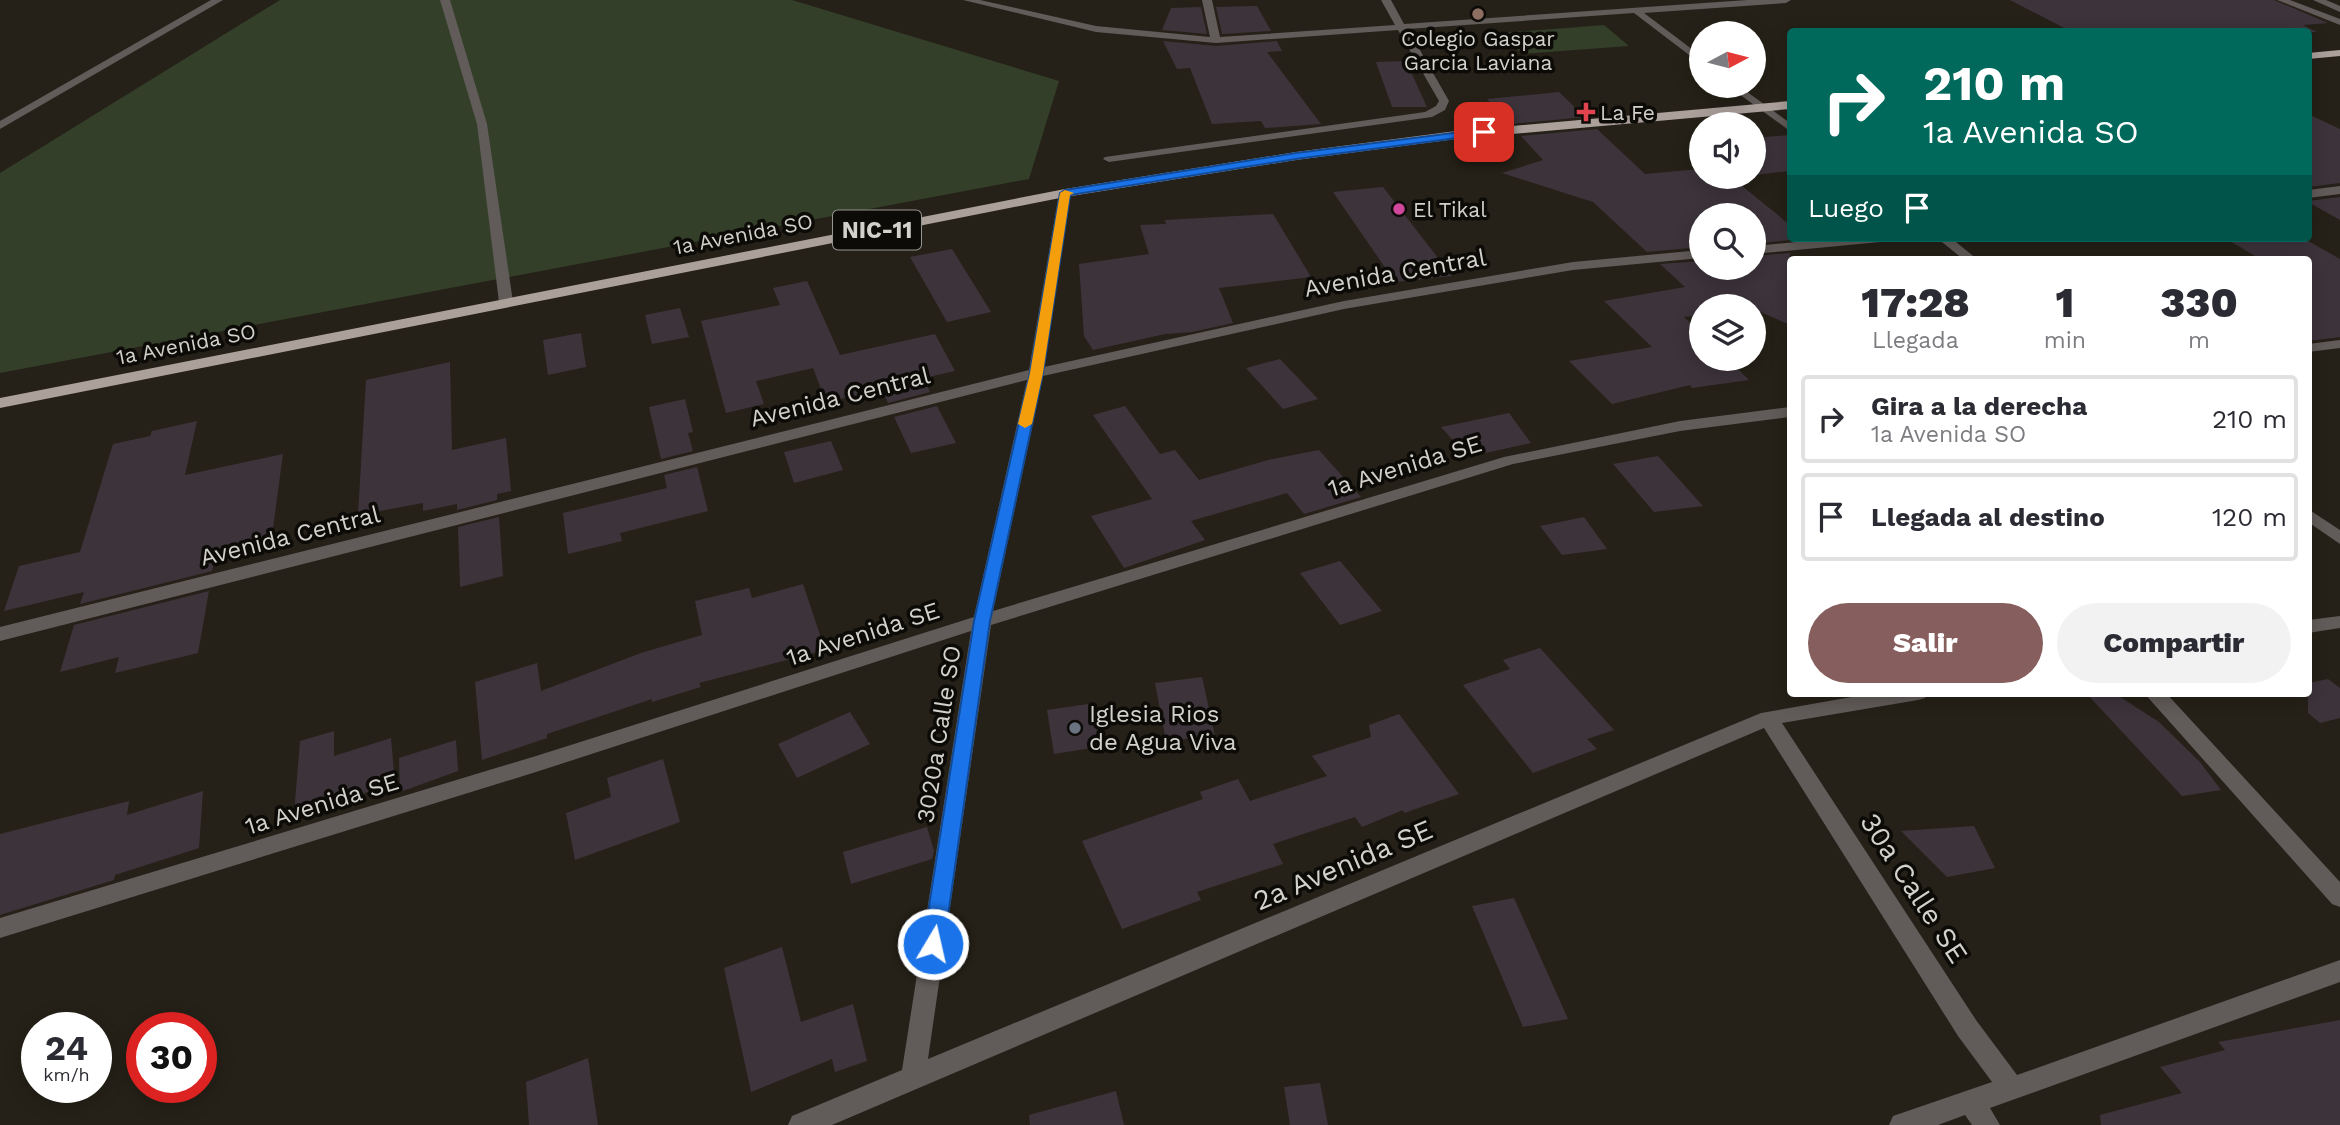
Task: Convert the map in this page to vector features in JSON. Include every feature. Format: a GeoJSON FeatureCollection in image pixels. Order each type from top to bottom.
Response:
{"type":"FeatureCollection","features":[{"type":"Feature","properties":{"kind":"highway"},"geometry":{"type":"LineString","coordinates":[[2312,56],[2340,53]]}},
{"type":"Feature","properties":{"kind":"highway","name":"1a Avenida SO"},"geometry":{"type":"LineString","coordinates":[[0,403],[1065,193],[1296,156],[1456,135],[1787,105]]}},
{"type":"Feature","properties":{"kind":"street"},"geometry":{"type":"LineString","coordinates":[[0,126],[218,0]]}},
{"type":"Feature","properties":{"kind":"street"},"geometry":{"type":"LineString","coordinates":[[445,0],[481,124],[506,302]]}},
{"type":"Feature","properties":{"kind":"street"},"geometry":{"type":"LineString","coordinates":[[968,0],[993,3],[1096,29],[1216,40],[1401,29],[1727,2],[1786,0]]}},
{"type":"Feature","properties":{"kind":"street"},"geometry":{"type":"LineString","coordinates":[[1208,0],[1216,40]]}},
{"type":"Feature","properties":{"kind":"street"},"geometry":{"type":"LineString","coordinates":[[1109,159],[1428,115],[1441,108],[1444,101],[1386,0]]}},
{"type":"Feature","properties":{"kind":"street"},"geometry":{"type":"LineString","coordinates":[[2282,0],[2340,22]]}},
{"type":"Feature","properties":{"kind":"street"},"geometry":{"type":"LineString","coordinates":[[2318,0],[2340,9]]}},
{"type":"Feature","properties":{"kind":"street"},"geometry":{"type":"LineString","coordinates":[[1634,10],[1689,52]]}},
{"type":"Feature","properties":{"kind":"street"},"geometry":{"type":"LineString","coordinates":[[1749,98],[1787,126]]}},
{"type":"Feature","properties":{"kind":"street"},"geometry":{"type":"LineString","coordinates":[[2312,194],[2340,190]]}},
{"type":"Feature","properties":{"kind":"street","name":"3020a Calle SO"},"geometry":{"type":"LineString","coordinates":[[913,1079],[982,621],[1036,373],[1065,193]]}},
{"type":"Feature","properties":{"kind":"street"},"geometry":{"type":"LineString","coordinates":[[1766,249],[1838,242]]}},
{"type":"Feature","properties":{"kind":"street"},"geometry":{"type":"LineString","coordinates":[[1948,242],[1967,256]]}},
{"type":"Feature","properties":{"kind":"street","name":"Avenida Central"},"geometry":{"type":"LineString","coordinates":[[0,634],[1036,373],[1344,305],[1573,266],[1689,255]]}},
{"type":"Feature","properties":{"kind":"street"},"geometry":{"type":"LineString","coordinates":[[2312,348],[2340,344]]}},
{"type":"Feature","properties":{"kind":"street","name":"1a Avenida SE"},"geometry":{"type":"LineString","coordinates":[[0,928],[536,764],[982,621],[1510,460],[1680,426],[1787,412]]}},
{"type":"Feature","properties":{"kind":"street"},"geometry":{"type":"LineString","coordinates":[[2312,517],[2340,538]]}},
{"type":"Feature","properties":{"kind":"street"},"geometry":{"type":"LineString","coordinates":[[2312,626],[2340,622]]}},
{"type":"Feature","properties":{"kind":"street","name":"2a Avenida SE"},"geometry":{"type":"LineString","coordinates":[[801,1125],[1768,718],[1894,697]]}},
{"type":"Feature","properties":{"kind":"street"},"geometry":{"type":"LineString","coordinates":[[2158,697],[2340,897]]}},
{"type":"Feature","properties":{"kind":"street","name":"30a Calle SE"},"geometry":{"type":"LineString","coordinates":[[1768,718],[1966,1028],[2012,1089]]}},
{"type":"Feature","properties":{"kind":"street"},"geometry":{"type":"LineString","coordinates":[[1902,1125],[2012,1089],[2340,971]]}},
{"type":"Feature","properties":{"kind":"street"},"geometry":{"type":"LineString","coordinates":[[1970,1101],[1987,1125]]}},
{"type":"Feature","properties":{"kind":"green space"},"geometry":{"type":"Polygon","coordinates":[[[280,0],[792,0],[1059,81],[1029,179],[0,373],[0,173],[280,0]]]}},
{"type":"Feature","properties":{"kind":"green space"},"geometry":{"type":"Polygon","coordinates":[[[1604,25],[1629,46],[1522,54],[1500,33],[1604,25]]]}},
{"type":"Feature","properties":{"kind":"building"},"geometry":{"type":"Polygon","coordinates":[[[2010,0],[2274,0],[2328,23],[2303,25],[2309,28],[2064,28],[2010,0]]]}},
{"type":"Feature","properties":{"kind":"building"},"geometry":{"type":"Polygon","coordinates":[[[1257,6],[1271,31],[1222,34],[1216,7],[1257,6]]]}},
{"type":"Feature","properties":{"kind":"building"},"geometry":{"type":"Polygon","coordinates":[[[1201,7],[1207,34],[1162,30],[1171,8],[1201,7]]]}},
{"type":"Feature","properties":{"kind":"building"},"geometry":{"type":"Polygon","coordinates":[[[1163,41],[1216,46],[1277,41],[1282,51],[1267,52],[1321,124],[1265,128],[1261,121],[1212,124],[1190,68],[1177,69],[1163,41]]]}},
{"type":"Feature","properties":{"kind":"building"},"geometry":{"type":"Polygon","coordinates":[[[1406,61],[1427,107],[1392,107],[1376,62],[1406,61]]]}},
{"type":"Feature","properties":{"kind":"building"},"geometry":{"type":"Polygon","coordinates":[[[1559,92],[1585,117],[1510,124],[1487,99],[1559,92]]]}},
{"type":"Feature","properties":{"kind":"building"},"geometry":{"type":"Polygon","coordinates":[[[2312,116],[2340,129],[2340,183],[2312,186],[2312,116]]]}},
{"type":"Feature","properties":{"kind":"building"},"geometry":{"type":"Polygon","coordinates":[[[1597,129],[1645,174],[1689,170],[1689,189],[1746,189],[1763,203],[1689,203],[1689,248],[1647,252],[1593,202],[1502,173],[1543,160],[1521,136],[1597,129]]]}},
{"type":"Feature","properties":{"kind":"building"},"geometry":{"type":"Polygon","coordinates":[[[1787,135],[1787,171],[1766,174],[1766,137],[1787,135]]]}},
{"type":"Feature","properties":{"kind":"building"},"geometry":{"type":"Polygon","coordinates":[[[1383,187],[1452,276],[1395,282],[1333,192],[1383,187]]]}},
{"type":"Feature","properties":{"kind":"building"},"geometry":{"type":"Polygon","coordinates":[[[2340,197],[2340,220],[2312,204],[2312,200],[2340,197]]]}},
{"type":"Feature","properties":{"kind":"building"},"geometry":{"type":"Polygon","coordinates":[[[1766,205],[1787,223],[1787,240],[1766,243],[1766,205]]]}},
{"type":"Feature","properties":{"kind":"building"},"geometry":{"type":"Polygon","coordinates":[[[1273,214],[1311,277],[1219,288],[1233,323],[1093,350],[1084,336],[1079,264],[1149,254],[1140,225],[1166,224],[1165,220],[1273,214]]]}},
{"type":"Feature","properties":{"kind":"building"},"geometry":{"type":"Polygon","coordinates":[[[2232,242],[2310,242],[2340,259],[2340,337],[2312,340],[2312,256],[2255,256],[2232,242]]]}},
{"type":"Feature","properties":{"kind":"building"},"geometry":{"type":"Polygon","coordinates":[[[952,249],[991,312],[947,322],[910,257],[952,249]]]}},
{"type":"Feature","properties":{"kind":"building"},"geometry":{"type":"Polygon","coordinates":[[[1790,253],[1790,256],[1787,256],[1787,324],[1766,314],[1766,294],[1689,294],[1689,316],[1684,317],[1689,322],[1689,371],[1740,371],[1749,380],[1692,388],[1690,385],[1612,404],[1569,361],[1652,347],[1604,301],[1685,287],[1660,264],[1689,262],[1689,280],[1766,280],[1766,255],[1790,253]]]}},
{"type":"Feature","properties":{"kind":"building"},"geometry":{"type":"Polygon","coordinates":[[[807,281],[840,355],[935,334],[955,371],[924,378],[930,392],[888,403],[882,390],[826,402],[813,368],[756,381],[764,404],[726,413],[701,321],[780,305],[773,288],[807,281]]]}},
{"type":"Feature","properties":{"kind":"building"},"geometry":{"type":"Polygon","coordinates":[[[680,308],[689,337],[652,344],[645,315],[680,308]]]}},
{"type":"Feature","properties":{"kind":"building"},"geometry":{"type":"Polygon","coordinates":[[[581,333],[586,367],[548,375],[543,340],[581,333]]]}},
{"type":"Feature","properties":{"kind":"building"},"geometry":{"type":"Polygon","coordinates":[[[1280,359],[1318,399],[1283,409],[1246,368],[1280,359]]]}},
{"type":"Feature","properties":{"kind":"building"},"geometry":{"type":"Polygon","coordinates":[[[450,362],[452,450],[506,438],[511,491],[497,494],[497,500],[457,510],[457,504],[423,511],[423,503],[358,515],[366,380],[450,362]]]}},
{"type":"Feature","properties":{"kind":"building"},"geometry":{"type":"Polygon","coordinates":[[[685,399],[693,432],[688,433],[693,451],[661,459],[649,407],[685,399]]]}},
{"type":"Feature","properties":{"kind":"building"},"geometry":{"type":"Polygon","coordinates":[[[937,406],[956,443],[911,453],[894,417],[937,406]]]}},
{"type":"Feature","properties":{"kind":"building"},"geometry":{"type":"Polygon","coordinates":[[[1125,406],[1160,454],[1175,450],[1199,480],[1268,460],[1319,450],[1361,497],[1304,514],[1287,493],[1191,521],[1205,540],[1124,568],[1091,516],[1152,499],[1093,415],[1125,406]]]}},
{"type":"Feature","properties":{"kind":"building"},"geometry":{"type":"Polygon","coordinates":[[[1509,413],[1531,443],[1468,457],[1441,427],[1509,413]]]}},
{"type":"Feature","properties":{"kind":"building"},"geometry":{"type":"Polygon","coordinates":[[[197,421],[185,475],[283,454],[270,550],[214,563],[212,571],[80,604],[84,592],[4,611],[19,566],[80,552],[113,444],[150,436],[152,431],[197,421]]]}},
{"type":"Feature","properties":{"kind":"building"},"geometry":{"type":"Polygon","coordinates":[[[831,441],[843,470],[794,483],[784,452],[831,441]]]}},
{"type":"Feature","properties":{"kind":"building"},"geometry":{"type":"Polygon","coordinates":[[[1658,456],[1703,506],[1654,512],[1613,464],[1658,456]]]}},
{"type":"Feature","properties":{"kind":"building"},"geometry":{"type":"Polygon","coordinates":[[[697,467],[708,511],[620,533],[622,541],[568,554],[563,513],[667,488],[664,475],[697,467]]]}},
{"type":"Feature","properties":{"kind":"building"},"geometry":{"type":"Polygon","coordinates":[[[499,517],[503,576],[460,587],[458,527],[499,517]]]}},
{"type":"Feature","properties":{"kind":"building"},"geometry":{"type":"Polygon","coordinates":[[[1584,517],[1607,549],[1562,555],[1540,526],[1584,517]]]}},
{"type":"Feature","properties":{"kind":"building"},"geometry":{"type":"Polygon","coordinates":[[[1340,561],[1382,611],[1340,625],[1300,573],[1340,561]]]}},
{"type":"Feature","properties":{"kind":"building"},"geometry":{"type":"Polygon","coordinates":[[[803,584],[825,650],[699,683],[701,687],[652,702],[652,699],[547,734],[547,738],[482,760],[475,682],[537,663],[541,691],[641,653],[702,635],[695,601],[749,588],[752,598],[803,584]]]}},
{"type":"Feature","properties":{"kind":"building"},"geometry":{"type":"Polygon","coordinates":[[[209,591],[198,653],[115,673],[119,657],[60,672],[74,625],[209,591]]]}},
{"type":"Feature","properties":{"kind":"building"},"geometry":{"type":"Polygon","coordinates":[[[1540,648],[1614,730],[1587,739],[1597,749],[1533,773],[1463,685],[1510,669],[1503,660],[1540,648]]]}},
{"type":"Feature","properties":{"kind":"building"},"geometry":{"type":"Polygon","coordinates":[[[1202,677],[1215,736],[1166,741],[1155,683],[1202,677]]]}},
{"type":"Feature","properties":{"kind":"building"},"geometry":{"type":"Polygon","coordinates":[[[2328,679],[2340,688],[2340,718],[2320,723],[2308,713],[2312,682],[2328,679]]]}},
{"type":"Feature","properties":{"kind":"building"},"geometry":{"type":"Polygon","coordinates":[[[2090,697],[2120,697],[2159,722],[2200,762],[2221,790],[2182,796],[2090,697]]]}},
{"type":"Feature","properties":{"kind":"building","name":"Iglesia Rios de Agua Viva"},"geometry":{"type":"Polygon","coordinates":[[[1095,703],[1104,746],[1054,754],[1047,710],[1095,703]]]}},
{"type":"Feature","properties":{"kind":"building"},"geometry":{"type":"Polygon","coordinates":[[[850,712],[870,744],[797,778],[778,744],[850,712]]]}},
{"type":"Feature","properties":{"kind":"building"},"geometry":{"type":"Polygon","coordinates":[[[1399,714],[1459,794],[1404,813],[1403,810],[1362,827],[1355,817],[1273,844],[1283,864],[1197,892],[1201,900],[1122,929],[1082,841],[1203,799],[1200,792],[1238,779],[1250,801],[1327,776],[1312,756],[1371,737],[1369,725],[1399,714]]]}},
{"type":"Feature","properties":{"kind":"building"},"geometry":{"type":"Polygon","coordinates":[[[334,731],[334,756],[391,738],[395,784],[294,814],[300,741],[334,731]]]}},
{"type":"Feature","properties":{"kind":"building"},"geometry":{"type":"Polygon","coordinates":[[[456,740],[458,771],[400,792],[399,758],[456,740]]]}},
{"type":"Feature","properties":{"kind":"building"},"geometry":{"type":"Polygon","coordinates":[[[663,759],[680,822],[575,860],[566,813],[611,797],[607,778],[663,759]]]}},
{"type":"Feature","properties":{"kind":"building"},"geometry":{"type":"Polygon","coordinates":[[[203,791],[199,848],[115,875],[114,880],[0,915],[0,834],[129,801],[127,815],[203,791]]]}},
{"type":"Feature","properties":{"kind":"building"},"geometry":{"type":"Polygon","coordinates":[[[1974,826],[1995,868],[1947,877],[1901,831],[1974,826]]]}},
{"type":"Feature","properties":{"kind":"building"},"geometry":{"type":"Polygon","coordinates":[[[927,827],[934,851],[932,859],[851,884],[843,852],[927,827]]]}},
{"type":"Feature","properties":{"kind":"building"},"geometry":{"type":"Polygon","coordinates":[[[1514,898],[1568,1019],[1523,1027],[1472,906],[1514,898]]]}},
{"type":"Feature","properties":{"kind":"building"},"geometry":{"type":"Polygon","coordinates":[[[782,947],[801,1022],[853,1004],[867,1061],[835,1072],[832,1059],[751,1092],[724,968],[782,947]]]}},
{"type":"Feature","properties":{"kind":"building"},"geometry":{"type":"Polygon","coordinates":[[[2340,1020],[2340,1125],[2101,1125],[2100,1115],[2182,1093],[2160,1067],[2225,1050],[2218,1042],[2340,1020]]]}},
{"type":"Feature","properties":{"kind":"building"},"geometry":{"type":"Polygon","coordinates":[[[588,1058],[598,1125],[529,1125],[526,1082],[588,1058]]]}},
{"type":"Feature","properties":{"kind":"building"},"geometry":{"type":"Polygon","coordinates":[[[1320,1083],[1328,1125],[1290,1125],[1284,1087],[1320,1083]]]}},
{"type":"Feature","properties":{"kind":"building"},"geometry":{"type":"Polygon","coordinates":[[[1116,1091],[1124,1125],[1030,1125],[1029,1115],[1116,1091]]]}},
{"type":"Feature","properties":{"kind":"slow traffic"},"geometry":{"type":"LineString","coordinates":[[1025,424],[1036,373],[1065,193],[1068,193]]}},
{"type":"Feature","properties":{"kind":"place","name":"Colegio Gaspar Garcia Laviana"},"geometry":{"type":"Point","coordinates":[1478,14]}},
{"type":"Feature","properties":{"kind":"place","name":"La Fe"},"geometry":{"type":"Point","coordinates":[1586,112]}},
{"type":"Feature","properties":{"kind":"place","name":"El Tikal"},"geometry":{"type":"Point","coordinates":[1399,209]}},
{"type":"Feature","properties":{"kind":"place","name":"Iglesia Rios de Agua Viva"},"geometry":{"type":"Point","coordinates":[1075,728]}},
{"type":"Feature","properties":{"kind":"route"},"geometry":{"type":"LineString","coordinates":[[933,944],[982,621],[1036,373],[1065,193],[1296,156],[1484,132]]}}]}
